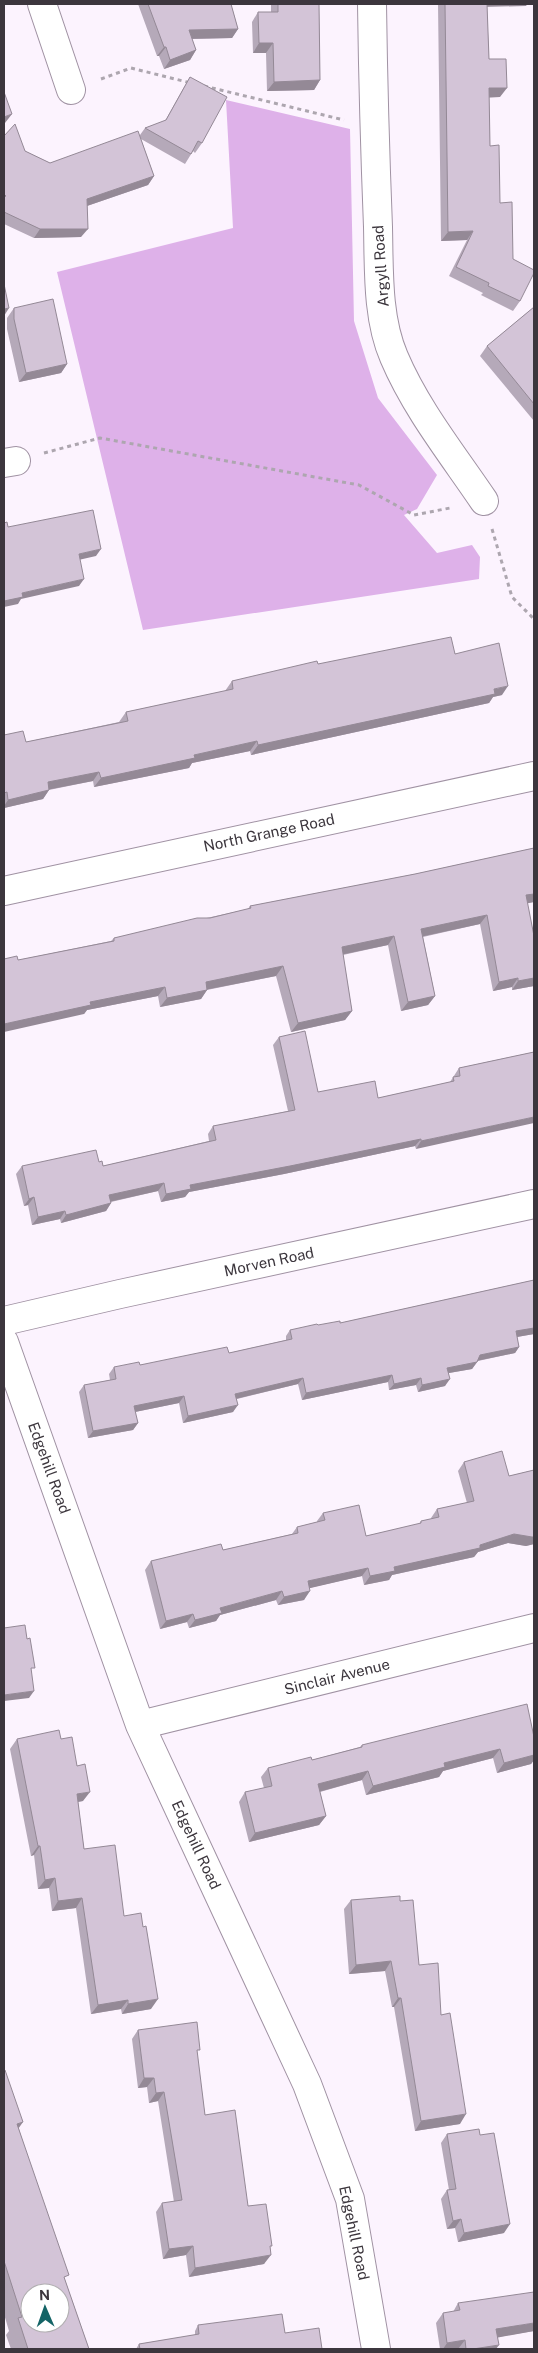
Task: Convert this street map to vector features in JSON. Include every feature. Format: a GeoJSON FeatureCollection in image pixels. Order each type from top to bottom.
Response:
{"type":"FeatureCollection","features":[{"type":"Feature","properties":{"kind":"street"},"geometry":{"type":"LineString","coordinates":[[42,4],[71,90]]}},
{"type":"Feature","properties":{"kind":"street","name":"Argyll Road"},"geometry":{"type":"LineString","coordinates":[[372,4],[374,127],[380,284],[386,328],[393,356],[410,392],[484,501]]}},
{"type":"Feature","properties":{"kind":"street","name":"North Grange Road"},"geometry":{"type":"LineString","coordinates":[[4,891],[534,776]]}},
{"type":"Feature","properties":{"kind":"street","name":"Morven Road"},"geometry":{"type":"LineString","coordinates":[[4,1321],[534,1204]]}},
{"type":"Feature","properties":{"kind":"street","name":"Edgehill Road"},"geometry":{"type":"LineString","coordinates":[[4,1342],[140,1725],[307,2084],[350,2199],[376,2349]]}},
{"type":"Feature","properties":{"kind":"street","name":"Sinclair Avenue"},"geometry":{"type":"LineString","coordinates":[[140,1725],[534,1628]]}},
{"type":"Feature","properties":{"kind":"path"},"geometry":{"type":"LineString","coordinates":[[71,90],[131,68],[374,127]]}},
{"type":"Feature","properties":{"kind":"path"},"geometry":{"type":"LineString","coordinates":[[10,462],[100,438],[359,485],[414,515],[484,501],[512,597],[534,619]]}},
{"type":"Feature","properties":{"kind":"shaded area"},"geometry":{"type":"Polygon","coordinates":[[[226,100],[350,129],[354,321],[378,398],[437,475],[417,509],[404,515],[437,553],[472,545],[480,557],[479,579],[143,630],[57,272],[233,228],[226,100]]]}},
{"type":"Feature","properties":{"kind":"building"},"geometry":{"type":"Polygon","coordinates":[[[148,4],[231,4],[238,29],[189,30],[196,50],[170,60],[148,4]]]}},
{"type":"Feature","properties":{"kind":"building"},"geometry":{"type":"Polygon","coordinates":[[[278,4],[319,4],[320,80],[274,82],[273,43],[259,43],[258,12],[278,12],[278,4]]]}},
{"type":"Feature","properties":{"kind":"building"},"geometry":{"type":"Polygon","coordinates":[[[445,4],[487,4],[489,59],[506,59],[507,88],[489,88],[490,146],[499,145],[500,203],[512,202],[513,259],[534,270],[520,301],[488,286],[489,283],[456,267],[473,231],[448,232],[445,4]]]}},
{"type":"Feature","properties":{"kind":"building"},"geometry":{"type":"Polygon","coordinates":[[[190,77],[227,97],[202,143],[198,141],[191,154],[145,128],[166,120],[190,77]]]}},
{"type":"Feature","properties":{"kind":"building"},"geometry":{"type":"Polygon","coordinates":[[[4,92],[12,114],[4,117],[4,92]]]}},
{"type":"Feature","properties":{"kind":"building"},"geometry":{"type":"Polygon","coordinates":[[[15,124],[25,151],[50,163],[138,131],[154,176],[87,199],[88,229],[40,229],[4,212],[4,197],[6,196],[4,194],[4,136],[15,124]]]}},
{"type":"Feature","properties":{"kind":"building"},"geometry":{"type":"Polygon","coordinates":[[[4,284],[9,308],[4,309],[4,284]]]}},
{"type":"Feature","properties":{"kind":"building"},"geometry":{"type":"Polygon","coordinates":[[[53,299],[67,364],[26,373],[14,319],[14,308],[53,299]]]}},
{"type":"Feature","properties":{"kind":"building"},"geometry":{"type":"Polygon","coordinates":[[[534,307],[534,404],[487,346],[534,307]]]}},
{"type":"Feature","properties":{"kind":"building"},"geometry":{"type":"Polygon","coordinates":[[[93,510],[101,549],[79,554],[84,579],[22,593],[23,597],[4,601],[4,523],[7,522],[8,527],[93,510]]]}},
{"type":"Feature","properties":{"kind":"building"},"geometry":{"type":"Polygon","coordinates":[[[451,637],[455,654],[499,643],[508,686],[494,689],[495,694],[258,745],[257,741],[194,755],[195,758],[101,778],[99,772],[48,782],[49,790],[8,800],[7,792],[4,793],[4,735],[23,731],[26,742],[128,721],[126,712],[233,689],[232,681],[317,661],[318,664],[451,637]]]}},
{"type":"Feature","properties":{"kind":"building"},"geometry":{"type":"Polygon","coordinates":[[[534,848],[534,894],[526,895],[534,936],[534,978],[518,981],[518,978],[499,982],[487,915],[421,929],[435,996],[408,1002],[394,936],[342,947],[352,1011],[298,1023],[283,966],[206,982],[207,990],[167,998],[165,987],[90,1002],[91,1005],[4,1024],[4,959],[17,956],[18,960],[114,941],[114,938],[197,918],[210,918],[251,908],[250,906],[415,874],[534,848]]]}},
{"type":"Feature","properties":{"kind":"building"},"geometry":{"type":"Polygon","coordinates":[[[305,1031],[318,1092],[375,1081],[378,1098],[454,1081],[453,1077],[460,1076],[459,1068],[534,1052],[534,1117],[421,1141],[421,1139],[190,1185],[191,1189],[166,1194],[164,1183],[109,1195],[111,1203],[66,1215],[65,1211],[38,1217],[34,1197],[29,1199],[22,1166],[96,1150],[99,1162],[102,1161],[103,1166],[216,1140],[213,1126],[295,1110],[279,1037],[305,1031]]]}},
{"type":"Feature","properties":{"kind":"building"},"geometry":{"type":"Polygon","coordinates":[[[534,1280],[534,1328],[516,1331],[519,1347],[480,1355],[477,1362],[447,1368],[450,1379],[422,1385],[421,1378],[394,1384],[392,1375],[306,1393],[303,1378],[235,1394],[238,1405],[188,1416],[184,1396],[134,1406],[138,1423],[93,1431],[84,1385],[116,1379],[114,1367],[139,1362],[140,1365],[227,1347],[229,1353],[292,1339],[290,1330],[317,1324],[340,1321],[340,1323],[534,1280]]]}},
{"type":"Feature","properties":{"kind":"building"},"geometry":{"type":"Polygon","coordinates":[[[502,1451],[509,1476],[534,1470],[534,1537],[514,1534],[480,1545],[480,1548],[394,1567],[395,1571],[370,1576],[368,1568],[308,1581],[310,1591],[284,1597],[282,1591],[220,1608],[222,1613],[195,1620],[193,1614],[166,1621],[151,1561],[221,1544],[223,1550],[298,1533],[297,1527],[325,1520],[323,1513],[359,1505],[366,1536],[421,1523],[421,1521],[439,1517],[437,1509],[474,1501],[464,1462],[502,1451]]]}},
{"type":"Feature","properties":{"kind":"building"},"geometry":{"type":"Polygon","coordinates":[[[25,1625],[27,1639],[30,1638],[35,1668],[31,1668],[34,1691],[4,1695],[4,1628],[25,1625]]]}},
{"type":"Feature","properties":{"kind":"building"},"geometry":{"type":"Polygon","coordinates":[[[527,1704],[534,1737],[534,1755],[504,1763],[500,1749],[444,1763],[445,1767],[373,1786],[368,1771],[318,1784],[326,1816],[255,1833],[245,1792],[272,1786],[268,1768],[311,1757],[312,1760],[362,1747],[362,1745],[527,1704]]]}},
{"type":"Feature","properties":{"kind":"building"},"geometry":{"type":"Polygon","coordinates":[[[59,1730],[61,1739],[72,1737],[77,1766],[85,1764],[90,1792],[77,1794],[84,1849],[115,1845],[124,1916],[141,1913],[143,1927],[146,1926],[158,1999],[128,2004],[128,2000],[98,2005],[82,1898],[58,1901],[55,1878],[45,1880],[40,1846],[38,1846],[17,1739],[59,1730]]]}},
{"type":"Feature","properties":{"kind":"building"},"geometry":{"type":"Polygon","coordinates":[[[400,1896],[400,1901],[413,1900],[419,1965],[438,1963],[441,2015],[450,2013],[466,2114],[421,2121],[401,1998],[398,1998],[391,1961],[356,1965],[351,1900],[400,1896]]]}},
{"type":"Feature","properties":{"kind":"building"},"geometry":{"type":"Polygon","coordinates":[[[197,2022],[200,2050],[197,2050],[205,2115],[235,2110],[248,2206],[266,2204],[272,2246],[270,2246],[271,2255],[195,2268],[193,2246],[169,2249],[162,2203],[182,2200],[164,2092],[156,2093],[154,2078],[144,2078],[138,2030],[197,2022]]]}},
{"type":"Feature","properties":{"kind":"building"},"geometry":{"type":"Polygon","coordinates":[[[4,2070],[23,2122],[17,2124],[69,2275],[64,2277],[66,2283],[20,2283],[20,2311],[4,2261],[4,2070]]]}},
{"type":"Feature","properties":{"kind":"building"},"geometry":{"type":"Polygon","coordinates":[[[479,2129],[480,2135],[494,2133],[510,2224],[464,2233],[461,2219],[453,2221],[447,2190],[456,2189],[447,2134],[479,2129]]]}},
{"type":"Feature","properties":{"kind":"building"},"geometry":{"type":"Polygon","coordinates":[[[534,2292],[534,2323],[496,2329],[499,2345],[466,2349],[465,2340],[447,2343],[443,2313],[460,2310],[458,2303],[534,2292]]]}},
{"type":"Feature","properties":{"kind":"building"},"geometry":{"type":"Polygon","coordinates":[[[70,2294],[89,2349],[28,2349],[23,2333],[70,2333],[70,2294]]]}},
{"type":"Feature","properties":{"kind":"building"},"geometry":{"type":"Polygon","coordinates":[[[282,2314],[285,2333],[319,2328],[322,2349],[140,2349],[139,2344],[199,2334],[198,2325],[282,2314]]]}}]}
